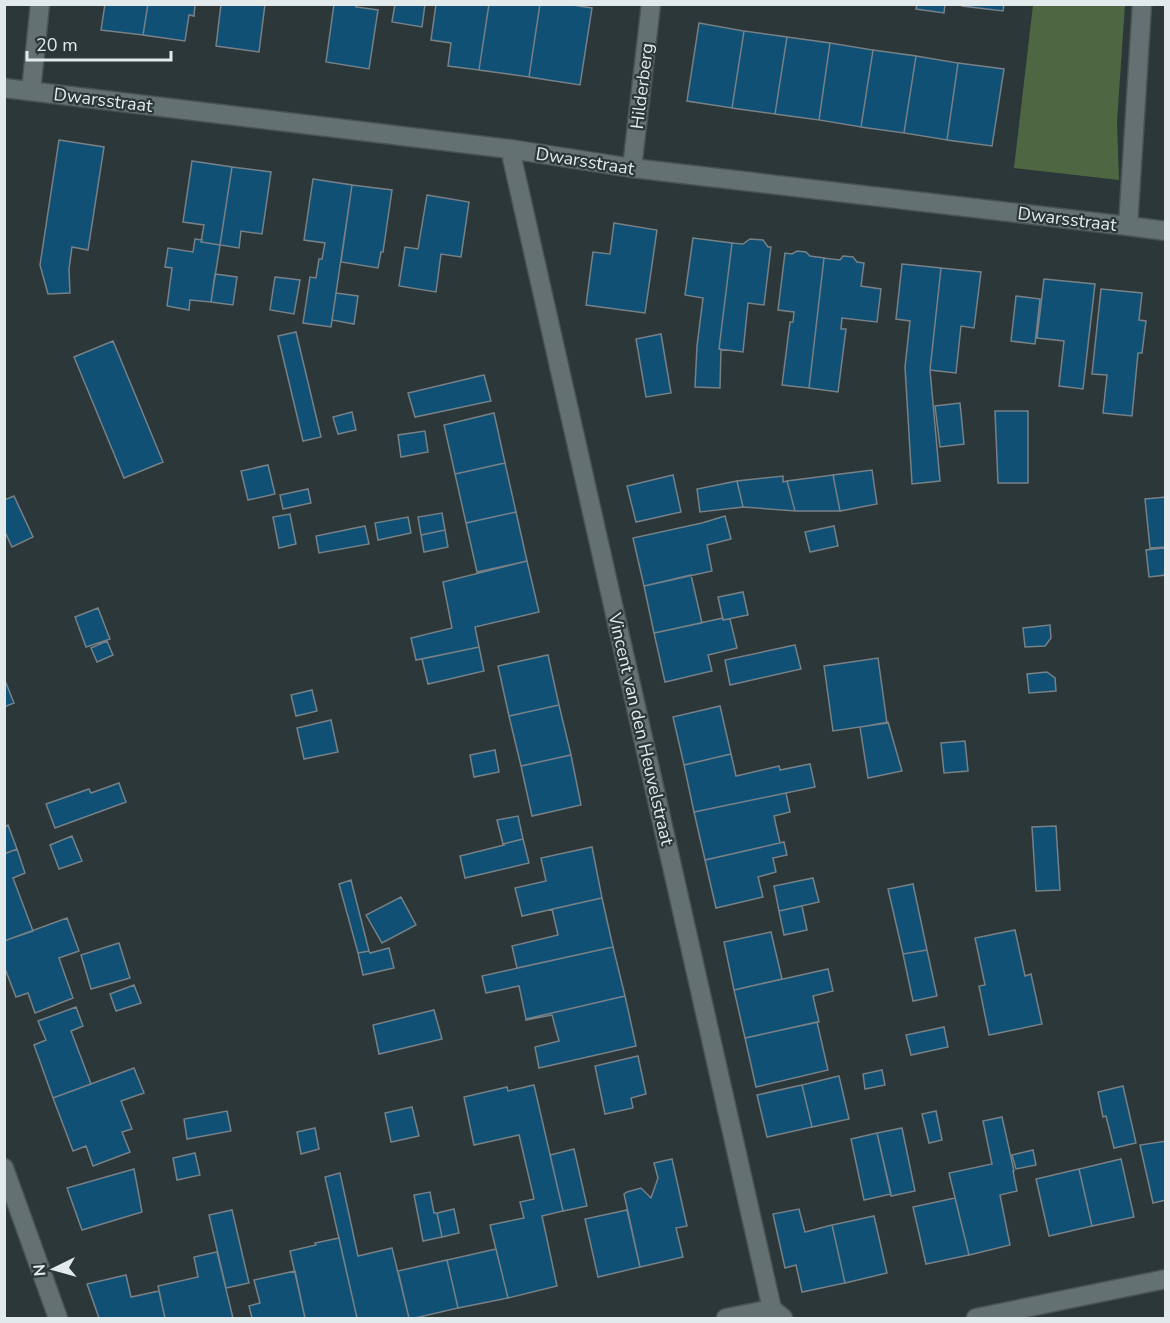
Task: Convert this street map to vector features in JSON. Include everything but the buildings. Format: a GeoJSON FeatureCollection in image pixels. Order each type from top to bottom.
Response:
{"type":"FeatureCollection","features":[{"type":"Feature","properties":{"kind":"street"},"geometry":{"type":"LineString","coordinates":[[31,91],[40,4]]}},
{"type":"Feature","properties":{"kind":"street","name":"Hilderberg"},"geometry":{"type":"LineString","coordinates":[[632,168],[651,4]]}},
{"type":"Feature","properties":{"kind":"street"},"geometry":{"type":"LineString","coordinates":[[1128,226],[1142,4]]}},
{"type":"Feature","properties":{"kind":"street","name":"Dwarsstraat"},"geometry":{"type":"LineString","coordinates":[[4,88],[510,149],[632,168],[1166,231]]}},
{"type":"Feature","properties":{"kind":"street","name":"Vincent van den Heuvelstraat"},"geometry":{"type":"LineString","coordinates":[[510,149],[777,1314]]}},
{"type":"Feature","properties":{"kind":"street"},"geometry":{"type":"LineString","coordinates":[[4,1168],[58,1318]]}},
{"type":"Feature","properties":{"kind":"street"},"geometry":{"type":"LineString","coordinates":[[976,1318],[1166,1279]]}},
{"type":"Feature","properties":{"kind":"street"},"geometry":{"type":"LineString","coordinates":[[726,1318],[777,1314]]}},
{"type":"Feature","properties":{"kind":"green space"},"geometry":{"type":"Polygon","coordinates":[[[1033,5],[1125,5],[1117,122],[1119,180],[1014,168],[1033,5]]]}}]}
